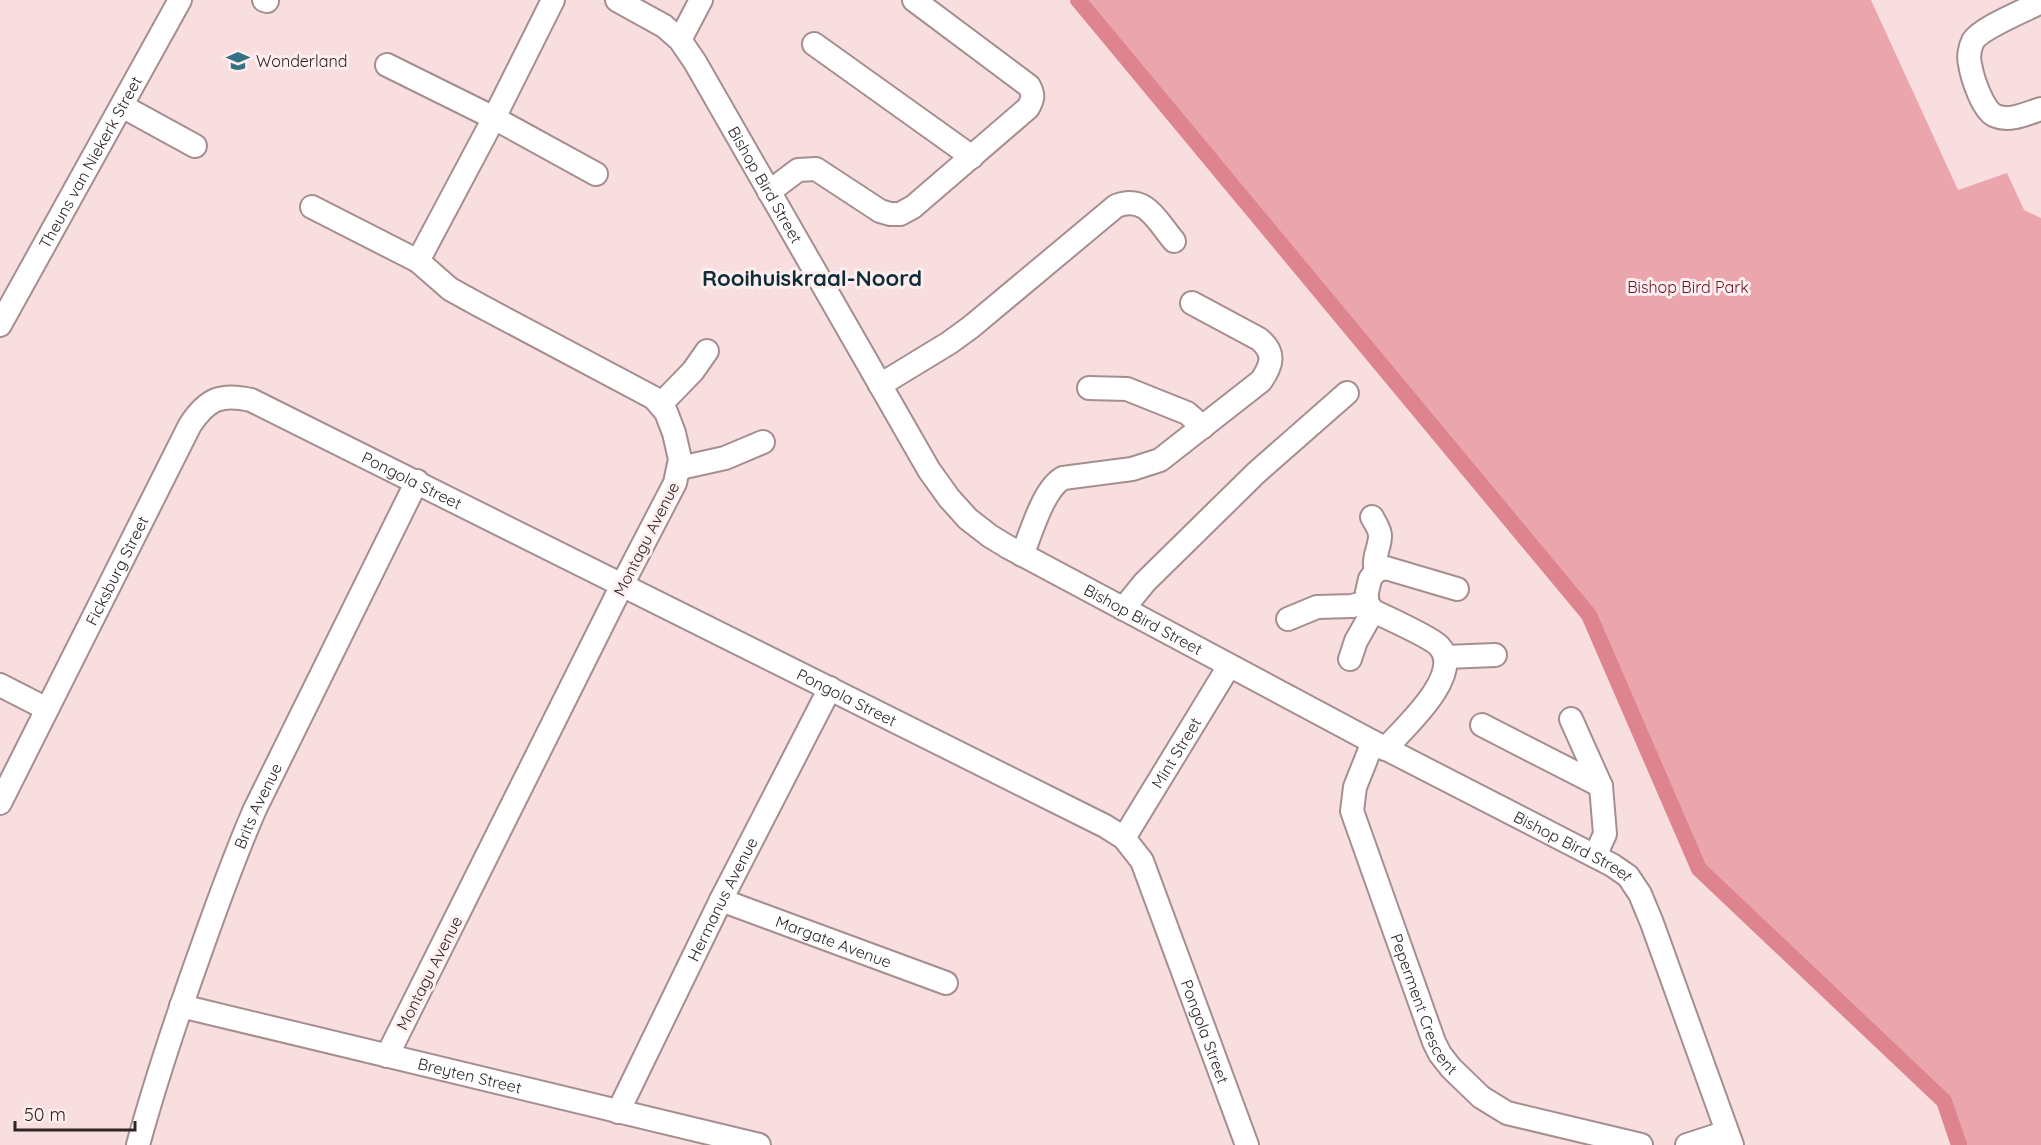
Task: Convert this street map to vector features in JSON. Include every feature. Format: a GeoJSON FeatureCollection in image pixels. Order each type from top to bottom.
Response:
{"type":"FeatureCollection","features":[{"type":"Feature","properties":{"kind":"street","name":"Theuns van Niekerk Street"},"geometry":{"type":"LineString","coordinates":[[0,326],[180,0]]}},
{"type":"Feature","properties":{"kind":"street"},"geometry":{"type":"LineString","coordinates":[[418,261],[554,0]]}},
{"type":"Feature","properties":{"kind":"street","name":"Bishop Bird Street"},"geometry":{"type":"LineString","coordinates":[[617,0],[664,26],[680,40],[929,470],[949,498],[975,525],[1022,555],[1379,746],[1595,856],[1628,876],[1640,894],[1730,1138]]}},
{"type":"Feature","properties":{"kind":"street"},"geometry":{"type":"LineString","coordinates":[[680,40],[701,0]]}},
{"type":"Feature","properties":{"kind":"street"},"geometry":{"type":"LineString","coordinates":[[769,192],[798,170],[816,169],[880,211],[900,214],[913,207],[1028,108],[1033,93],[1029,87],[914,0]]}},
{"type":"Feature","properties":{"kind":"street"},"geometry":{"type":"LineString","coordinates":[[2041,2],[1982,33],[1972,43],[1969,63],[1984,106],[1990,113],[2004,118],[2041,109]]}},
{"type":"Feature","properties":{"kind":"street"},"geometry":{"type":"LineString","coordinates":[[814,44],[972,157]]}},
{"type":"Feature","properties":{"kind":"street"},"geometry":{"type":"LineString","coordinates":[[387,64],[494,118],[596,174]]}},
{"type":"Feature","properties":{"kind":"street"},"geometry":{"type":"LineString","coordinates":[[122,106],[195,146]]}},
{"type":"Feature","properties":{"kind":"street"},"geometry":{"type":"LineString","coordinates":[[880,385],[971,327],[1116,206],[1127,201],[1145,206],[1174,241]]}},
{"type":"Feature","properties":{"kind":"street","name":"Montagu Avenue"},"geometry":{"type":"LineString","coordinates":[[312,207],[418,261],[450,288],[603,360],[654,398],[666,412],[680,459],[680,468],[675,483],[387,1056]]}},
{"type":"Feature","properties":{"kind":"street"},"geometry":{"type":"LineString","coordinates":[[1022,555],[1050,490],[1058,481],[1063,478],[1132,469],[1160,460],[1261,381],[1268,372],[1270,355],[1266,345],[1259,339],[1191,303]]}},
{"type":"Feature","properties":{"kind":"street"},"geometry":{"type":"LineString","coordinates":[[660,405],[693,371],[707,351]]}},
{"type":"Feature","properties":{"kind":"street"},"geometry":{"type":"LineString","coordinates":[[1089,388],[1128,389],[1187,413],[1203,427]]}},
{"type":"Feature","properties":{"kind":"street"},"geometry":{"type":"LineString","coordinates":[[1123,609],[1145,582],[1256,473],[1347,393]]}},
{"type":"Feature","properties":{"kind":"street","name":"Ficksburg Street"},"geometry":{"type":"LineString","coordinates":[[0,803],[184,435],[200,410],[223,397],[234,396],[251,399],[272,409]]}},
{"type":"Feature","properties":{"kind":"street","name":"Pongola Street"},"geometry":{"type":"LineString","coordinates":[[272,409],[1105,826],[1124,838],[1142,861],[1247,1145]]}},
{"type":"Feature","properties":{"kind":"street"},"geometry":{"type":"LineString","coordinates":[[680,468],[725,458],[763,442]]}},
{"type":"Feature","properties":{"kind":"street","name":"Brits Avenue"},"geometry":{"type":"LineString","coordinates":[[138,1145],[181,1006],[237,850],[417,481]]}},
{"type":"Feature","properties":{"kind":"street"},"geometry":{"type":"LineString","coordinates":[[1372,517],[1380,537],[1374,563],[1376,571]]}},
{"type":"Feature","properties":{"kind":"street"},"geometry":{"type":"LineString","coordinates":[[1350,659],[1370,606],[1367,592],[1370,579],[1376,571],[1386,568],[1398,570],[1457,589]]}},
{"type":"Feature","properties":{"kind":"street"},"geometry":{"type":"LineString","coordinates":[[1288,619],[1317,607],[1370,606],[1439,645],[1446,657],[1495,655]]}},
{"type":"Feature","properties":{"kind":"street","name":"Peperment Crescent"},"geometry":{"type":"LineString","coordinates":[[1446,657],[1446,668],[1436,691],[1379,746],[1355,787],[1352,811],[1434,1042],[1451,1068],[1481,1097],[1507,1113],[1641,1145]]}},
{"type":"Feature","properties":{"kind":"street","name":"Mint Street"},"geometry":{"type":"LineString","coordinates":[[1124,838],[1229,666]]}},
{"type":"Feature","properties":{"kind":"street"},"geometry":{"type":"LineString","coordinates":[[0,685],[47,709]]}},
{"type":"Feature","properties":{"kind":"street","name":"Hermanus Avenue"},"geometry":{"type":"LineString","coordinates":[[618,1112],[721,900],[830,688]]}},
{"type":"Feature","properties":{"kind":"street"},"geometry":{"type":"LineString","coordinates":[[1571,719],[1601,786],[1605,834],[1595,856]]}},
{"type":"Feature","properties":{"kind":"street"},"geometry":{"type":"LineString","coordinates":[[1482,725],[1601,786]]}},
{"type":"Feature","properties":{"kind":"street","name":"Margate Avenue"},"geometry":{"type":"LineString","coordinates":[[721,900],[946,983]]}},
{"type":"Feature","properties":{"kind":"street","name":"Breyten Street"},"geometry":{"type":"LineString","coordinates":[[181,1006],[759,1145]]}},
{"type":"Feature","properties":{"kind":"street"},"geometry":{"type":"LineString","coordinates":[[1687,1145],[1730,1138]]}},
{"type":"Feature","properties":{"kind":"green space","name":"Bishop Bird Park"},"geometry":{"type":"Polygon","coordinates":[[[1078,0],[1871,0],[1958,190],[2007,173],[2024,210],[2041,218],[2041,1145],[1959,1145],[1944,1101],[1699,869],[1589,615],[1078,0]]]}},
{"type":"Feature","properties":{"kind":"waterway"},"geometry":{"type":"LineString","coordinates":[[1078,0],[1589,615],[1699,869],[1944,1101],[1959,1145]]}},
{"type":"Feature","properties":{"kind":"place","name":"Wonderland"},"geometry":{"type":"Point","coordinates":[238,61]}},
{"type":"Feature","properties":{"kind":"district","name":"Rooihuiskraal-Noord"},"geometry":{"type":"Point","coordinates":[812,278]}}]}
